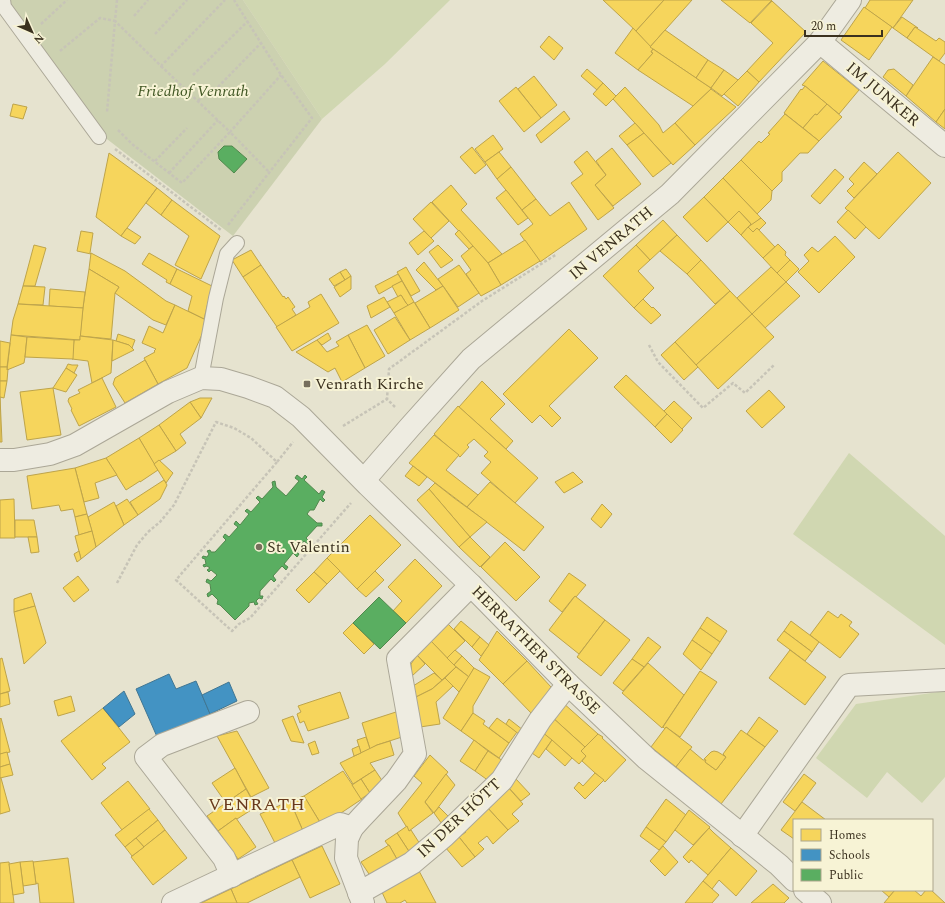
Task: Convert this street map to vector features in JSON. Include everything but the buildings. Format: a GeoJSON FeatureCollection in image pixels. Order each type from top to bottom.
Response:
{"type":"FeatureCollection","features":[{"type":"Feature","properties":{"kind":"street","name":"IN VENRATH"},"geometry":{"type":"LineString","coordinates":[[366,482],[413,423],[471,359],[670,194],[820,42],[850,0]]}},
{"type":"Feature","properties":{"kind":"street","name":"IM JUNKER"},"geometry":{"type":"LineString","coordinates":[[820,42],[945,146]]}},
{"type":"Feature","properties":{"kind":"street","name":"HERRATHER STRASSE"},"geometry":{"type":"LineString","coordinates":[[201,378],[221,379],[248,387],[275,397],[290,407],[471,584],[568,684],[647,759],[793,879]]}},
{"type":"Feature","properties":{"kind":"street"},"geometry":{"type":"LineString","coordinates":[[0,460],[14,460],[50,454],[75,446],[168,392],[201,378]]}},
{"type":"Feature","properties":{"kind":"street"},"geometry":{"type":"LineString","coordinates":[[361,898],[346,858],[347,839],[352,828],[396,782],[415,754],[398,659],[471,584]]}},
{"type":"Feature","properties":{"kind":"street"},"geometry":{"type":"LineString","coordinates":[[742,836],[849,685],[945,680]]}},
{"type":"Feature","properties":{"kind":"street","name":"IN DER HÖTT"},"geometry":{"type":"LineString","coordinates":[[361,898],[412,863],[444,836],[502,780],[540,720],[568,684]]}},
{"type":"Feature","properties":{"kind":"street"},"geometry":{"type":"LineString","coordinates":[[232,876],[224,858],[146,757],[162,745],[248,712]]}},
{"type":"Feature","properties":{"kind":"street"},"geometry":{"type":"LineString","coordinates":[[173,903],[340,824],[352,828]]}},
{"type":"Feature","properties":{"kind":"street"},"geometry":{"type":"LineString","coordinates":[[807,891],[820,903]]}},
{"type":"Feature","properties":{"kind":"lane"},"geometry":{"type":"LineString","coordinates":[[3,0],[4,7],[99,137]]}},
{"type":"Feature","properties":{"kind":"lane"},"geometry":{"type":"LineString","coordinates":[[201,378],[216,298],[227,254],[237,243]]}},
{"type":"Feature","properties":{"kind":"path"},"geometry":{"type":"LineString","coordinates":[[37,29],[67,0]]}},
{"type":"Feature","properties":{"kind":"path"},"geometry":{"type":"LineString","coordinates":[[106,119],[117,0]]}},
{"type":"Feature","properties":{"kind":"path"},"geometry":{"type":"LineString","coordinates":[[134,16],[148,0]]}},
{"type":"Feature","properties":{"kind":"path"},"geometry":{"type":"LineString","coordinates":[[155,34],[187,0]]}},
{"type":"Feature","properties":{"kind":"path"},"geometry":{"type":"LineString","coordinates":[[161,66],[225,0]]}},
{"type":"Feature","properties":{"kind":"path"},"geometry":{"type":"LineString","coordinates":[[99,137],[223,232],[312,118],[281,76],[234,0]]}},
{"type":"Feature","properties":{"kind":"path"},"geometry":{"type":"LineString","coordinates":[[60,52],[100,18],[115,21],[218,120],[269,172]]}},
{"type":"Feature","properties":{"kind":"path"},"geometry":{"type":"LineString","coordinates":[[194,75],[248,21]]}},
{"type":"Feature","properties":{"kind":"path"},"geometry":{"type":"LineString","coordinates":[[198,101],[208,91],[217,88],[261,43]]}},
{"type":"Feature","properties":{"kind":"path"},"geometry":{"type":"LineString","coordinates":[[117,129],[132,144],[182,183],[281,76]]}},
{"type":"Feature","properties":{"kind":"path"},"geometry":{"type":"LineString","coordinates":[[169,173],[218,120]]}},
{"type":"Feature","properties":{"kind":"path"},"geometry":{"type":"LineString","coordinates":[[155,161],[187,128]]}},
{"type":"Feature","properties":{"kind":"path"},"geometry":{"type":"LineString","coordinates":[[387,399],[389,369],[482,301],[558,253]]}},
{"type":"Feature","properties":{"kind":"path"},"geometry":{"type":"LineString","coordinates":[[649,345],[658,362],[703,408],[733,383],[745,393],[774,365]]}},
{"type":"Feature","properties":{"kind":"path"},"geometry":{"type":"LineString","coordinates":[[387,399],[413,423]]}},
{"type":"Feature","properties":{"kind":"path"},"geometry":{"type":"LineString","coordinates":[[366,482],[250,618],[238,624],[232,631],[176,580],[295,439],[317,433],[387,399]]}},
{"type":"Feature","properties":{"kind":"path"},"geometry":{"type":"LineString","coordinates":[[117,583],[137,545],[148,532],[160,522],[174,505],[216,422],[234,428],[251,438],[276,462]]}},
{"type":"Feature","properties":{"kind":"green space","name":"Friedhof Venrath"},"geometry":{"type":"Polygon","coordinates":[[[10,0],[243,0],[322,119],[233,236],[103,136],[11,7],[10,0]]]}},
{"type":"Feature","properties":{"kind":"green space"},"geometry":{"type":"Polygon","coordinates":[[[243,0],[450,0],[385,64],[322,119],[243,0]]]}},
{"type":"Feature","properties":{"kind":"green space"},"geometry":{"type":"Polygon","coordinates":[[[849,453],[945,536],[945,645],[793,534],[849,453]]]}},
{"type":"Feature","properties":{"kind":"green space"},"geometry":{"type":"Polygon","coordinates":[[[945,691],[945,777],[922,803],[887,772],[867,798],[816,758],[856,704],[945,691]]]}},
{"type":"Feature","properties":{"kind":"place","name":"Venrath Kirche"},"geometry":{"type":"Point","coordinates":[307,384]}},
{"type":"Feature","properties":{"kind":"place","name":"St. Valentin"},"geometry":{"type":"Point","coordinates":[259,547]}},
{"type":"Feature","properties":{"kind":"district","name":"VENRATH"},"geometry":{"type":"Point","coordinates":[257,804]}}]}
